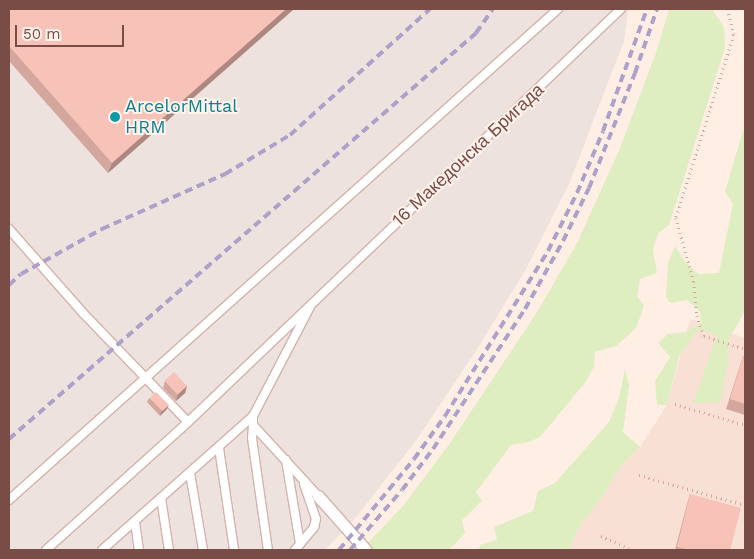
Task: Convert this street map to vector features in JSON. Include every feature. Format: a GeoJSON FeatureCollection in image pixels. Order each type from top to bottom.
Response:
{"type":"FeatureCollection","features":[{"type":"Feature","properties":{"kind":"street"},"geometry":{"type":"LineString","coordinates":[[318,496],[366,550]]}},
{"type":"Feature","properties":{"kind":"lane"},"geometry":{"type":"LineString","coordinates":[[9,500],[558,9]]}},
{"type":"Feature","properties":{"kind":"lane","name":"16 Македонска Бригада"},"geometry":{"type":"LineString","coordinates":[[46,550],[188,422],[621,9]]}},
{"type":"Feature","properties":{"kind":"lane"},"geometry":{"type":"LineString","coordinates":[[9,229],[145,379],[188,422]]}},
{"type":"Feature","properties":{"kind":"lane"},"geometry":{"type":"LineString","coordinates":[[102,550],[110,547],[161,498],[253,420],[314,300]]}},
{"type":"Feature","properties":{"kind":"lane"},"geometry":{"type":"LineString","coordinates":[[253,420],[318,496]]}},
{"type":"Feature","properties":{"kind":"lane"},"geometry":{"type":"LineString","coordinates":[[253,420],[252,438],[268,550]]}},
{"type":"Feature","properties":{"kind":"lane"},"geometry":{"type":"LineString","coordinates":[[219,448],[234,550]]}},
{"type":"Feature","properties":{"kind":"lane"},"geometry":{"type":"LineString","coordinates":[[286,460],[298,547]]}},
{"type":"Feature","properties":{"kind":"lane"},"geometry":{"type":"LineString","coordinates":[[190,473],[202,550]]}},
{"type":"Feature","properties":{"kind":"lane"},"geometry":{"type":"LineString","coordinates":[[298,547],[314,528],[316,519],[301,478]]}},
{"type":"Feature","properties":{"kind":"lane"},"geometry":{"type":"LineString","coordinates":[[161,498],[169,550]]}},
{"type":"Feature","properties":{"kind":"lane"},"geometry":{"type":"LineString","coordinates":[[135,522],[139,550]]}},
{"type":"Feature","properties":{"kind":"path"},"geometry":{"type":"LineString","coordinates":[[728,9],[734,35],[676,218],[694,282],[697,316],[704,336],[745,349]]}},
{"type":"Feature","properties":{"kind":"path"},"geometry":{"type":"LineString","coordinates":[[675,404],[745,425]]}},
{"type":"Feature","properties":{"kind":"path"},"geometry":{"type":"LineString","coordinates":[[639,475],[745,505]]}},
{"type":"Feature","properties":{"kind":"path"},"geometry":{"type":"LineString","coordinates":[[601,536],[633,550]]}},
{"type":"Feature","properties":{"kind":"shaded area"},"geometry":{"type":"Polygon","coordinates":[[[9,9],[628,9],[624,41],[569,184],[526,269],[476,351],[418,438],[357,516],[325,550],[9,550],[9,9]]]}},
{"type":"Feature","properties":{"kind":"shaded area"},"geometry":{"type":"Polygon","coordinates":[[[690,319],[745,338],[745,550],[569,550],[579,527],[603,496],[620,467],[640,447],[667,405],[690,319]]]}},
{"type":"Feature","properties":{"kind":"green space"},"geometry":{"type":"Polygon","coordinates":[[[669,9],[712,9],[724,27],[725,48],[669,225],[658,233],[653,250],[657,273],[640,279],[637,296],[644,306],[636,328],[616,346],[595,352],[594,367],[584,384],[540,437],[529,442],[511,445],[476,492],[482,501],[462,520],[465,533],[449,550],[361,550],[403,506],[448,446],[539,309],[578,241],[620,148],[656,53],[669,9]]]}},
{"type":"Feature","properties":{"kind":"green space"},"geometry":{"type":"Polygon","coordinates":[[[745,124],[745,311],[728,341],[728,362],[720,402],[693,403],[717,336],[699,329],[679,356],[667,405],[657,405],[655,381],[670,357],[658,343],[668,334],[686,332],[701,323],[700,312],[687,300],[670,303],[666,297],[668,263],[675,246],[685,261],[698,274],[719,273],[733,204],[725,192],[745,124]]]}},
{"type":"Feature","properties":{"kind":"green space"},"geometry":{"type":"Polygon","coordinates":[[[625,369],[629,385],[623,432],[640,447],[620,467],[603,496],[579,527],[569,550],[479,550],[480,545],[497,540],[494,527],[533,511],[538,491],[555,483],[609,422],[619,398],[625,369]]]}},
{"type":"Feature","properties":{"kind":"building","name":"ArcelorMittal HRM"},"geometry":{"type":"Polygon","coordinates":[[[9,9],[286,9],[112,163],[9,46],[9,9]]]}},
{"type":"Feature","properties":{"kind":"building"},"geometry":{"type":"Polygon","coordinates":[[[743,356],[745,357],[745,404],[730,399],[743,356]]]}},
{"type":"Feature","properties":{"kind":"building"},"geometry":{"type":"Polygon","coordinates":[[[174,372],[187,386],[177,395],[164,381],[174,372]]]}},
{"type":"Feature","properties":{"kind":"building"},"geometry":{"type":"Polygon","coordinates":[[[156,392],[169,405],[162,411],[150,398],[156,392]]]}},
{"type":"Feature","properties":{"kind":"building"},"geometry":{"type":"Polygon","coordinates":[[[690,494],[741,508],[730,550],[690,550],[677,547],[690,494]]]}},
{"type":"Feature","properties":{"kind":"railway"},"geometry":{"type":"LineString","coordinates":[[9,285],[21,274],[102,229],[225,174],[290,135],[430,9]]}},
{"type":"Feature","properties":{"kind":"railway"},"geometry":{"type":"LineString","coordinates":[[9,439],[476,33],[493,9]]}},
{"type":"Feature","properties":{"kind":"railway"},"geometry":{"type":"LineString","coordinates":[[339,550],[414,459],[445,416],[548,251],[577,193],[603,131],[647,9]]}},
{"type":"Feature","properties":{"kind":"railway"},"geometry":{"type":"LineString","coordinates":[[350,550],[402,490],[433,449],[525,309],[563,241],[589,188],[635,73],[657,9]]}},
{"type":"Feature","properties":{"kind":"place","name":"ArcelorMittal HRM"},"geometry":{"type":"Point","coordinates":[115,117]}}]}
